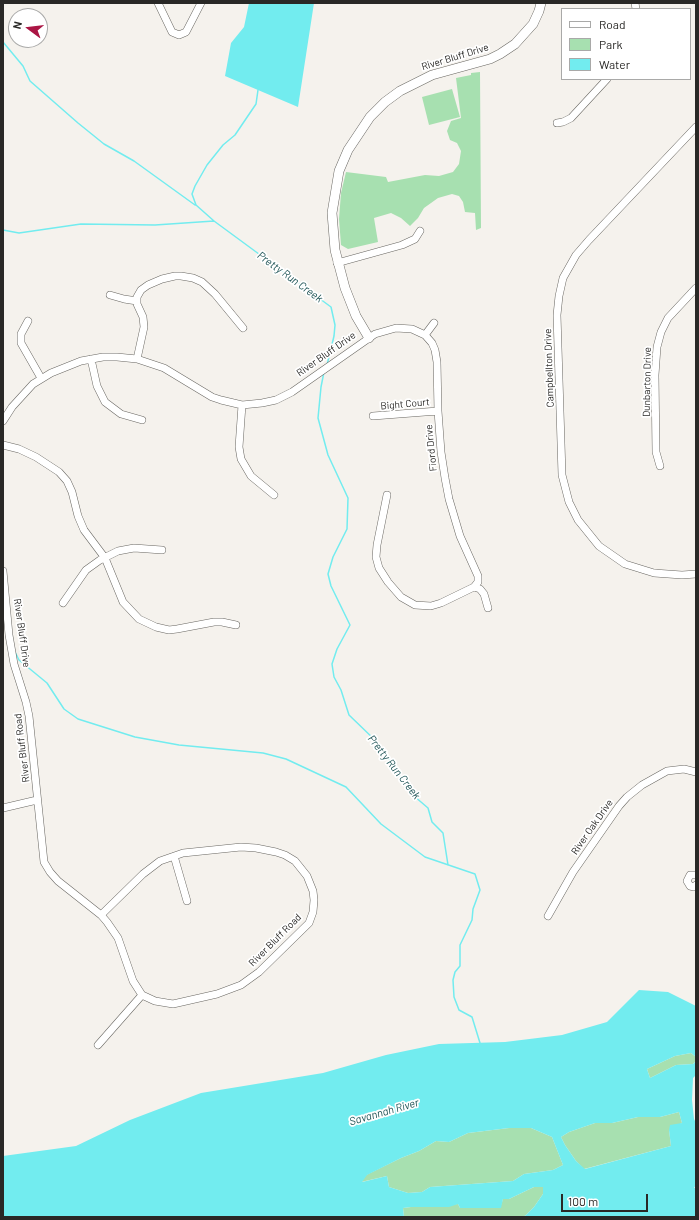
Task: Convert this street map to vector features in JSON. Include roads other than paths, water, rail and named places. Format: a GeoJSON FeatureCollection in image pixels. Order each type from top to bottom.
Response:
{"type":"FeatureCollection","features":[{"type":"Feature","properties":{"kind":"street"},"geometry":{"type":"LineString","coordinates":[[158,3],[174,34],[179,36],[184,34],[201,3]]}},
{"type":"Feature","properties":{"kind":"street","name":"River Bluff Drive"},"geometry":{"type":"LineString","coordinates":[[3,421],[19,398],[41,378],[71,364],[91,359],[117,357],[137,359],[164,368],[212,397],[242,405],[262,404],[284,396],[369,338],[356,316],[345,288],[334,245],[332,213],[339,171],[343,160],[364,125],[385,102],[416,82],[444,71],[490,59],[508,50],[530,29],[536,18],[541,3]]}},
{"type":"Feature","properties":{"kind":"street"},"geometry":{"type":"LineString","coordinates":[[557,123],[571,118],[606,80]]}},
{"type":"Feature","properties":{"kind":"street","name":"Campbellton Drive"},"geometry":{"type":"LineString","coordinates":[[696,127],[589,240],[576,256],[563,278],[557,315],[562,475],[569,502],[578,520],[599,546],[625,564],[654,573],[682,576],[696,574]]}},
{"type":"Feature","properties":{"kind":"street"},"geometry":{"type":"LineString","coordinates":[[338,263],[402,245],[415,239],[420,231]]}},
{"type":"Feature","properties":{"kind":"street"},"geometry":{"type":"LineString","coordinates":[[137,359],[144,327],[143,317],[136,301],[141,290],[154,282],[175,276],[187,277],[202,282],[215,294],[243,328]]}},
{"type":"Feature","properties":{"kind":"street","name":"Dunbarton Drive"},"geometry":{"type":"LineString","coordinates":[[660,466],[656,452],[657,347],[661,332],[668,318],[696,288]]}},
{"type":"Feature","properties":{"kind":"street"},"geometry":{"type":"LineString","coordinates":[[110,295],[136,301]]}},
{"type":"Feature","properties":{"kind":"street"},"geometry":{"type":"LineString","coordinates":[[28,321],[21,334],[21,344],[41,378]]}},
{"type":"Feature","properties":{"kind":"street"},"geometry":{"type":"LineString","coordinates":[[369,338],[382,331],[396,328],[412,329],[425,335],[434,323]]}},
{"type":"Feature","properties":{"kind":"street","name":"Fiord Drive"},"geometry":{"type":"LineString","coordinates":[[425,335],[434,348],[437,362],[441,452],[449,499],[460,536],[478,576],[478,582],[474,587]]}},
{"type":"Feature","properties":{"kind":"street"},"geometry":{"type":"LineString","coordinates":[[91,359],[97,386],[105,402],[121,414],[142,420]]}},
{"type":"Feature","properties":{"kind":"street"},"geometry":{"type":"LineString","coordinates":[[242,405],[239,447],[241,459],[251,476],[274,495]]}},
{"type":"Feature","properties":{"kind":"street","name":"Bight Court"},"geometry":{"type":"LineString","coordinates":[[373,416],[438,411]]}},
{"type":"Feature","properties":{"kind":"street"},"geometry":{"type":"LineString","coordinates":[[3,445],[11,446],[28,453],[63,476],[72,492],[78,516],[84,530],[105,558],[123,602],[133,614],[150,625],[169,630],[177,630],[214,622],[236,625]]}},
{"type":"Feature","properties":{"kind":"street"},"geometry":{"type":"LineString","coordinates":[[387,495],[376,557],[379,568],[388,582],[401,597],[415,605],[431,606],[441,603],[474,587],[480,589],[484,594],[488,608]]}},
{"type":"Feature","properties":{"kind":"street"},"geometry":{"type":"LineString","coordinates":[[63,603],[86,570],[95,563],[118,551],[134,548],[162,550]]}},
{"type":"Feature","properties":{"kind":"street","name":"River Bluff Drive"},"geometry":{"type":"LineString","coordinates":[[3,571],[4,594],[14,664],[24,698]]}},
{"type":"Feature","properties":{"kind":"street","name":"River Bluff Road"},"geometry":{"type":"LineString","coordinates":[[24,698],[31,730],[43,856],[46,867],[58,881],[101,915],[118,938],[133,981],[142,995],[155,1001],[173,1004],[233,989],[259,972],[309,923],[313,912],[313,895],[307,876],[300,866],[285,855],[266,850],[241,847],[188,852],[160,861],[148,869],[101,915]]}},
{"type":"Feature","properties":{"kind":"street","name":"River Oak Drive"},"geometry":{"type":"LineString","coordinates":[[548,916],[577,866],[627,797],[642,785],[666,771],[684,769],[696,772]]}},
{"type":"Feature","properties":{"kind":"street"},"geometry":{"type":"LineString","coordinates":[[3,808],[37,800]]}},
{"type":"Feature","properties":{"kind":"street"},"geometry":{"type":"LineString","coordinates":[[174,856],[187,901]]}},
{"type":"Feature","properties":{"kind":"street"},"geometry":{"type":"LineString","coordinates":[[696,874],[690,875],[687,881],[690,886],[696,885]]}},
{"type":"Feature","properties":{"kind":"street"},"geometry":{"type":"LineString","coordinates":[[98,1045],[142,995]]}},
{"type":"Feature","properties":{"kind":"water"},"geometry":{"type":"Polygon","coordinates":[[[249,3],[314,3],[298,107],[225,76],[231,43],[244,27],[249,3]]]}},
{"type":"Feature","properties":{"kind":"water","name":"Savannah River"},"geometry":{"type":"Polygon","coordinates":[[[639,990],[668,992],[696,1006],[696,1057],[691,1053],[675,1056],[647,1069],[650,1078],[676,1065],[693,1064],[696,1061],[696,1075],[693,1078],[692,1100],[694,1119],[696,1123],[696,1185],[694,1188],[696,1188],[696,1217],[523,1217],[534,1207],[543,1194],[543,1187],[534,1187],[509,1199],[503,1199],[501,1208],[460,1208],[458,1204],[449,1207],[411,1207],[403,1208],[404,1217],[3,1217],[3,1156],[76,1146],[130,1120],[201,1093],[323,1073],[386,1055],[439,1044],[505,1042],[562,1035],[607,1022],[639,990]],[[679,1112],[660,1117],[638,1117],[612,1123],[595,1123],[569,1132],[561,1137],[576,1161],[585,1169],[671,1146],[669,1130],[670,1125],[682,1123],[679,1112]],[[509,1128],[468,1133],[449,1142],[436,1141],[419,1151],[367,1175],[362,1182],[387,1176],[389,1187],[408,1193],[422,1192],[430,1187],[513,1181],[524,1174],[553,1170],[563,1165],[552,1137],[531,1128],[509,1128]]]}},
{"type":"Feature","properties":{"kind":"waterway"},"geometry":{"type":"LineString","coordinates":[[3,42],[23,66],[30,81],[78,123],[104,144],[134,161],[195,205]]}},
{"type":"Feature","properties":{"kind":"waterway","name":"Pretty Run Creek"},"geometry":{"type":"LineString","coordinates":[[258,90],[256,104],[235,135],[223,145],[207,165],[192,194],[196,205],[214,221],[331,307],[335,325],[327,365]]}},
{"type":"Feature","properties":{"kind":"waterway"},"geometry":{"type":"LineString","coordinates":[[3,230],[19,233],[81,224],[155,225],[214,221]]}},
{"type":"Feature","properties":{"kind":"waterway","name":"Pretty Run Creek"},"geometry":{"type":"LineString","coordinates":[[324,372],[318,418],[328,455],[348,498],[347,529],[333,557],[328,574],[331,586],[350,625],[337,649],[332,664],[334,677],[341,690],[349,715],[377,742],[414,796],[428,808],[432,822],[443,833],[448,865]]}},
{"type":"Feature","properties":{"kind":"waterway"},"geometry":{"type":"LineString","coordinates":[[15,652],[19,660],[47,683],[64,709],[78,719],[135,737],[179,745],[263,753],[286,759],[346,787],[381,824],[425,857],[475,874],[480,890],[473,909],[472,920],[460,945],[460,966],[455,972],[453,980],[454,997],[459,1010],[472,1017],[480,1043]]}}]}
